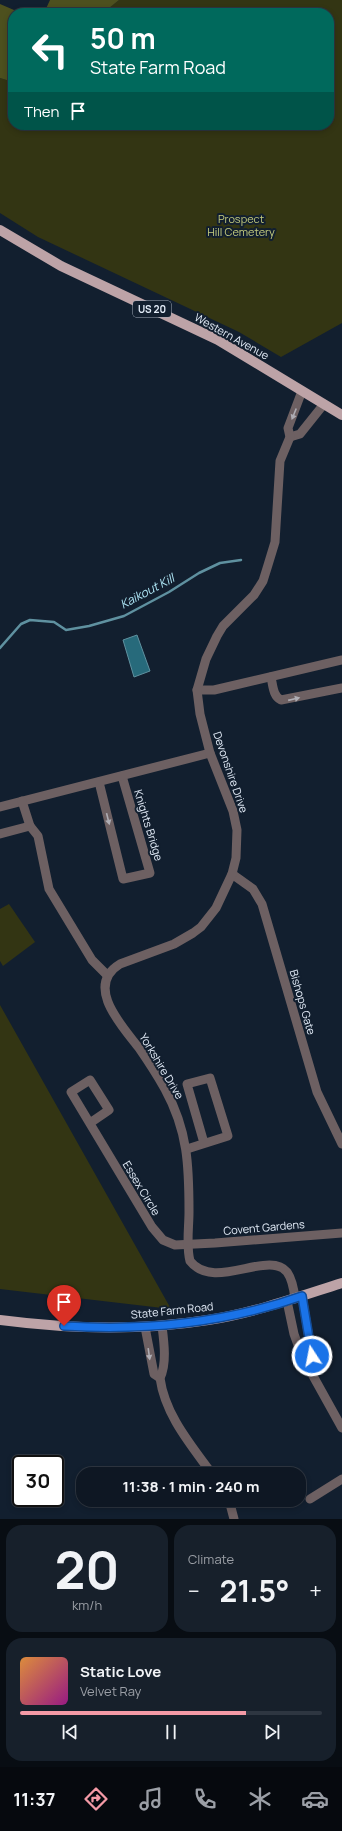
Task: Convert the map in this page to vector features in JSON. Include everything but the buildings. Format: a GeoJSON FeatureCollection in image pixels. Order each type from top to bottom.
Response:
{"type":"FeatureCollection","features":[{"type":"Feature","properties":{"kind":"main road","name":"Western Avenue"},"geometry":{"type":"LineString","coordinates":[[0,230],[61,266],[218,340],[342,415]]}},
{"type":"Feature","properties":{"kind":"main road","name":"State Farm Road"},"geometry":{"type":"LineString","coordinates":[[0,1320],[78,1327],[162,1326],[209,1320],[295,1299],[342,1283]]}},
{"type":"Feature","properties":{"kind":"street","name":"Devonshire Drive"},"geometry":{"type":"LineString","coordinates":[[107,976],[112,968],[174,944],[201,927],[216,908],[232,874],[236,858],[237,830],[233,811],[210,753],[200,714],[197,690],[206,659],[216,636],[223,626],[254,595],[265,576],[275,542],[280,462],[290,437],[288,428],[302,391]]}},
{"type":"Feature","properties":{"kind":"street"},"geometry":{"type":"LineString","coordinates":[[290,437],[300,434],[324,404]]}},
{"type":"Feature","properties":{"kind":"street"},"geometry":{"type":"LineString","coordinates":[[197,690],[214,690],[342,660]]}},
{"type":"Feature","properties":{"kind":"street"},"geometry":{"type":"LineString","coordinates":[[271,677],[274,693],[277,698],[281,700],[342,688]]}},
{"type":"Feature","properties":{"kind":"street"},"geometry":{"type":"LineString","coordinates":[[0,807],[210,753]]}},
{"type":"Feature","properties":{"kind":"street","name":"Knights Bridge"},"geometry":{"type":"LineString","coordinates":[[99,782],[123,879],[150,873],[122,776]]}},
{"type":"Feature","properties":{"kind":"street"},"geometry":{"type":"LineString","coordinates":[[22,801],[30,826],[38,836],[50,889],[92,960],[107,976]]}},
{"type":"Feature","properties":{"kind":"street"},"geometry":{"type":"LineString","coordinates":[[0,834],[30,826]]}},
{"type":"Feature","properties":{"kind":"street","name":"Bishops Gate"},"geometry":{"type":"LineString","coordinates":[[232,874],[253,889],[262,904],[317,1092],[342,1144]]}},
{"type":"Feature","properties":{"kind":"street","name":"Yorkshire Drive"},"geometry":{"type":"LineString","coordinates":[[107,976],[105,992],[108,1003],[147,1059],[165,1089],[176,1112],[187,1149],[189,1173],[190,1261],[199,1270],[206,1272],[232,1272],[269,1265],[281,1268],[286,1271],[290,1278],[295,1299]]}},
{"type":"Feature","properties":{"kind":"street"},"geometry":{"type":"LineString","coordinates":[[187,1149],[228,1136],[210,1078],[187,1084],[204,1143]]}},
{"type":"Feature","properties":{"kind":"street","name":"Essex Circle"},"geometry":{"type":"LineString","coordinates":[[90,1123],[109,1110],[90,1080],[71,1092],[157,1235],[169,1244],[189,1244]]}},
{"type":"Feature","properties":{"kind":"street","name":"Covent Gardens"},"geometry":{"type":"LineString","coordinates":[[189,1244],[342,1233]]}},
{"type":"Feature","properties":{"kind":"street"},"geometry":{"type":"LineString","coordinates":[[295,1299],[312,1356],[311,1371]]}},
{"type":"Feature","properties":{"kind":"street"},"geometry":{"type":"LineString","coordinates":[[295,1299],[294,1334],[302,1356],[342,1428]]}},
{"type":"Feature","properties":{"kind":"street"},"geometry":{"type":"LineString","coordinates":[[162,1326],[164,1341],[163,1372],[160,1378],[161,1388],[170,1410],[193,1448],[207,1467]]}},
{"type":"Feature","properties":{"kind":"street"},"geometry":{"type":"LineString","coordinates":[[145,1327],[152,1368],[154,1374],[160,1378]]}},
{"type":"Feature","properties":{"kind":"street"},"geometry":{"type":"LineString","coordinates":[[310,1499],[342,1479]]}},
{"type":"Feature","properties":{"kind":"street"},"geometry":{"type":"LineString","coordinates":[[231,1507],[234,1519]]}},
{"type":"Feature","properties":{"kind":"green space"},"geometry":{"type":"Polygon","coordinates":[[[50,0],[119,0],[109,8],[46,8],[50,0]]]}},
{"type":"Feature","properties":{"kind":"green space","name":"Prospect Hill Cemetery"},"geometry":{"type":"Polygon","coordinates":[[[119,0],[342,0],[342,323],[281,357],[239,332],[38,237],[0,213],[0,78],[8,80],[8,130],[334,130],[334,8],[109,8],[119,0]]]}},
{"type":"Feature","properties":{"kind":"green space"},"geometry":{"type":"Polygon","coordinates":[[[0,4],[9,8],[8,8],[8,80],[0,78],[0,4]]]}},
{"type":"Feature","properties":{"kind":"green space"},"geometry":{"type":"Polygon","coordinates":[[[9,904],[35,942],[3,966],[0,961],[0,909],[9,904]]]}},
{"type":"Feature","properties":{"kind":"green space"},"geometry":{"type":"Polygon","coordinates":[[[0,1005],[171,1309],[0,1289],[0,1005]]]}},
{"type":"Feature","properties":{"kind":"water"},"geometry":{"type":"Polygon","coordinates":[[[137,635],[150,671],[134,677],[123,640],[137,635]]]}},
{"type":"Feature","properties":{"kind":"waterway","name":"Kaikout Kill"},"geometry":{"type":"LineString","coordinates":[[0,648],[21,624],[30,620],[54,622],[66,630],[89,626],[124,616],[169,592],[199,573],[220,563],[241,560]]}},
{"type":"Feature","properties":{"kind":"route"},"geometry":{"type":"LineString","coordinates":[[64,1326],[162,1326],[209,1320],[274,1305],[302,1296],[312,1356]]}}]}
